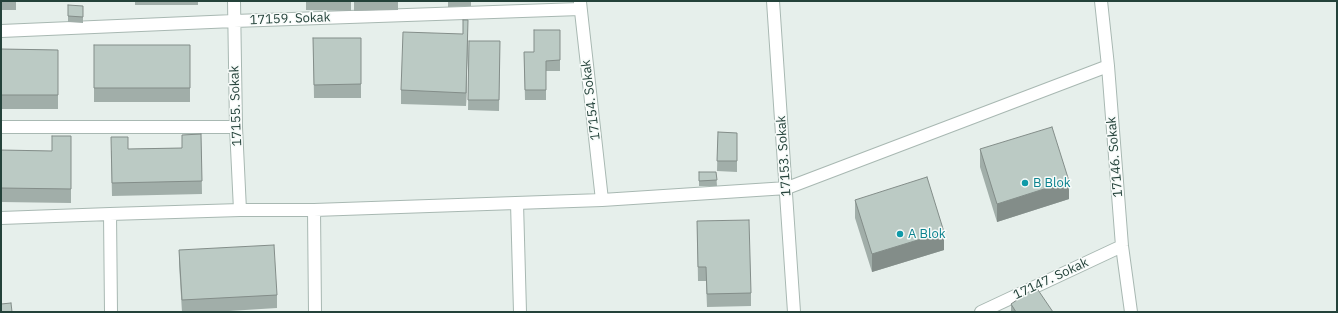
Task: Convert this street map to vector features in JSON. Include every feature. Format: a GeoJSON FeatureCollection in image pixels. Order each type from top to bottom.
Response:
{"type":"FeatureCollection","features":[{"type":"Feature","properties":{"kind":"street","name":"17155. Sokak"},"geometry":{"type":"LineString","coordinates":[[234,1],[236,127],[240,210]]}},
{"type":"Feature","properties":{"kind":"street","name":"17153. Sokak"},"geometry":{"type":"LineString","coordinates":[[773,1],[787,188],[794,312]]}},
{"type":"Feature","properties":{"kind":"street","name":"17146. Sokak"},"geometry":{"type":"LineString","coordinates":[[1101,1],[1108,66],[1122,246],[1131,312]]}},
{"type":"Feature","properties":{"kind":"street","name":"17159. Sokak"},"geometry":{"type":"LineString","coordinates":[[1,31],[580,5]]}},
{"type":"Feature","properties":{"kind":"street","name":"17154. Sokak"},"geometry":{"type":"LineString","coordinates":[[580,5],[602,200]]}},
{"type":"Feature","properties":{"kind":"street"},"geometry":{"type":"LineString","coordinates":[[1,218],[240,210],[314,210],[602,200],[787,188],[1108,66]]}},
{"type":"Feature","properties":{"kind":"street"},"geometry":{"type":"LineString","coordinates":[[1,127],[236,127]]}},
{"type":"Feature","properties":{"kind":"street"},"geometry":{"type":"LineString","coordinates":[[517,203],[520,312]]}},
{"type":"Feature","properties":{"kind":"street"},"geometry":{"type":"LineString","coordinates":[[314,210],[315,312]]}},
{"type":"Feature","properties":{"kind":"street"},"geometry":{"type":"LineString","coordinates":[[110,214],[111,312]]}},
{"type":"Feature","properties":{"kind":"street","name":"17147. Sokak"},"geometry":{"type":"LineString","coordinates":[[981,312],[1122,246]]}},
{"type":"Feature","properties":{"kind":"building"},"geometry":{"type":"Polygon","coordinates":[[[68,5],[83,6],[83,17],[68,16],[68,5]]]}},
{"type":"Feature","properties":{"kind":"building"},"geometry":{"type":"Polygon","coordinates":[[[463,20],[468,20],[466,93],[401,90],[403,32],[463,34],[463,20]]]}},
{"type":"Feature","properties":{"kind":"building"},"geometry":{"type":"Polygon","coordinates":[[[534,30],[560,30],[560,60],[546,61],[546,90],[525,90],[524,52],[534,52],[534,30]]]}},
{"type":"Feature","properties":{"kind":"building"},"geometry":{"type":"Polygon","coordinates":[[[313,38],[361,38],[361,84],[314,85],[313,38]]]}},
{"type":"Feature","properties":{"kind":"building"},"geometry":{"type":"Polygon","coordinates":[[[469,41],[500,41],[499,100],[468,100],[469,41]]]}},
{"type":"Feature","properties":{"kind":"building"},"geometry":{"type":"Polygon","coordinates":[[[94,45],[190,45],[190,88],[94,88],[94,45]]]}},
{"type":"Feature","properties":{"kind":"building"},"geometry":{"type":"Polygon","coordinates":[[[1,49],[58,50],[58,95],[1,95],[1,49]]]}},
{"type":"Feature","properties":{"kind":"building","name":"B Blok"},"geometry":{"type":"Polygon","coordinates":[[[1052,127],[1069,181],[997,204],[980,149],[1052,127]]]}},
{"type":"Feature","properties":{"kind":"building"},"geometry":{"type":"Polygon","coordinates":[[[718,132],[737,133],[737,161],[717,161],[718,132]]]}},
{"type":"Feature","properties":{"kind":"building"},"geometry":{"type":"Polygon","coordinates":[[[201,134],[202,181],[112,183],[111,137],[128,137],[128,149],[182,148],[182,135],[201,134]]]}},
{"type":"Feature","properties":{"kind":"building"},"geometry":{"type":"Polygon","coordinates":[[[52,136],[71,136],[71,189],[1,188],[1,150],[52,151],[52,136]]]}},
{"type":"Feature","properties":{"kind":"building"},"geometry":{"type":"Polygon","coordinates":[[[699,172],[716,172],[717,180],[699,181],[699,172]]]}},
{"type":"Feature","properties":{"kind":"building","name":"A Blok"},"geometry":{"type":"Polygon","coordinates":[[[927,177],[944,232],[872,254],[855,200],[927,177]]]}},
{"type":"Feature","properties":{"kind":"building"},"geometry":{"type":"Polygon","coordinates":[[[749,220],[751,293],[707,294],[706,267],[698,267],[697,221],[749,220]]]}},
{"type":"Feature","properties":{"kind":"building"},"geometry":{"type":"Polygon","coordinates":[[[274,245],[277,295],[182,300],[179,250],[274,245]]]}},
{"type":"Feature","properties":{"kind":"building"},"geometry":{"type":"Polygon","coordinates":[[[1036,287],[1053,312],[1016,312],[1011,304],[1036,287]]]}},
{"type":"Feature","properties":{"kind":"building"},"geometry":{"type":"Polygon","coordinates":[[[11,303],[12,312],[1,312],[1,304],[11,303]]]}},
{"type":"Feature","properties":{"kind":"place","name":"B Blok"},"geometry":{"type":"Point","coordinates":[1025,183]}},
{"type":"Feature","properties":{"kind":"place","name":"A Blok"},"geometry":{"type":"Point","coordinates":[900,234]}}]}
